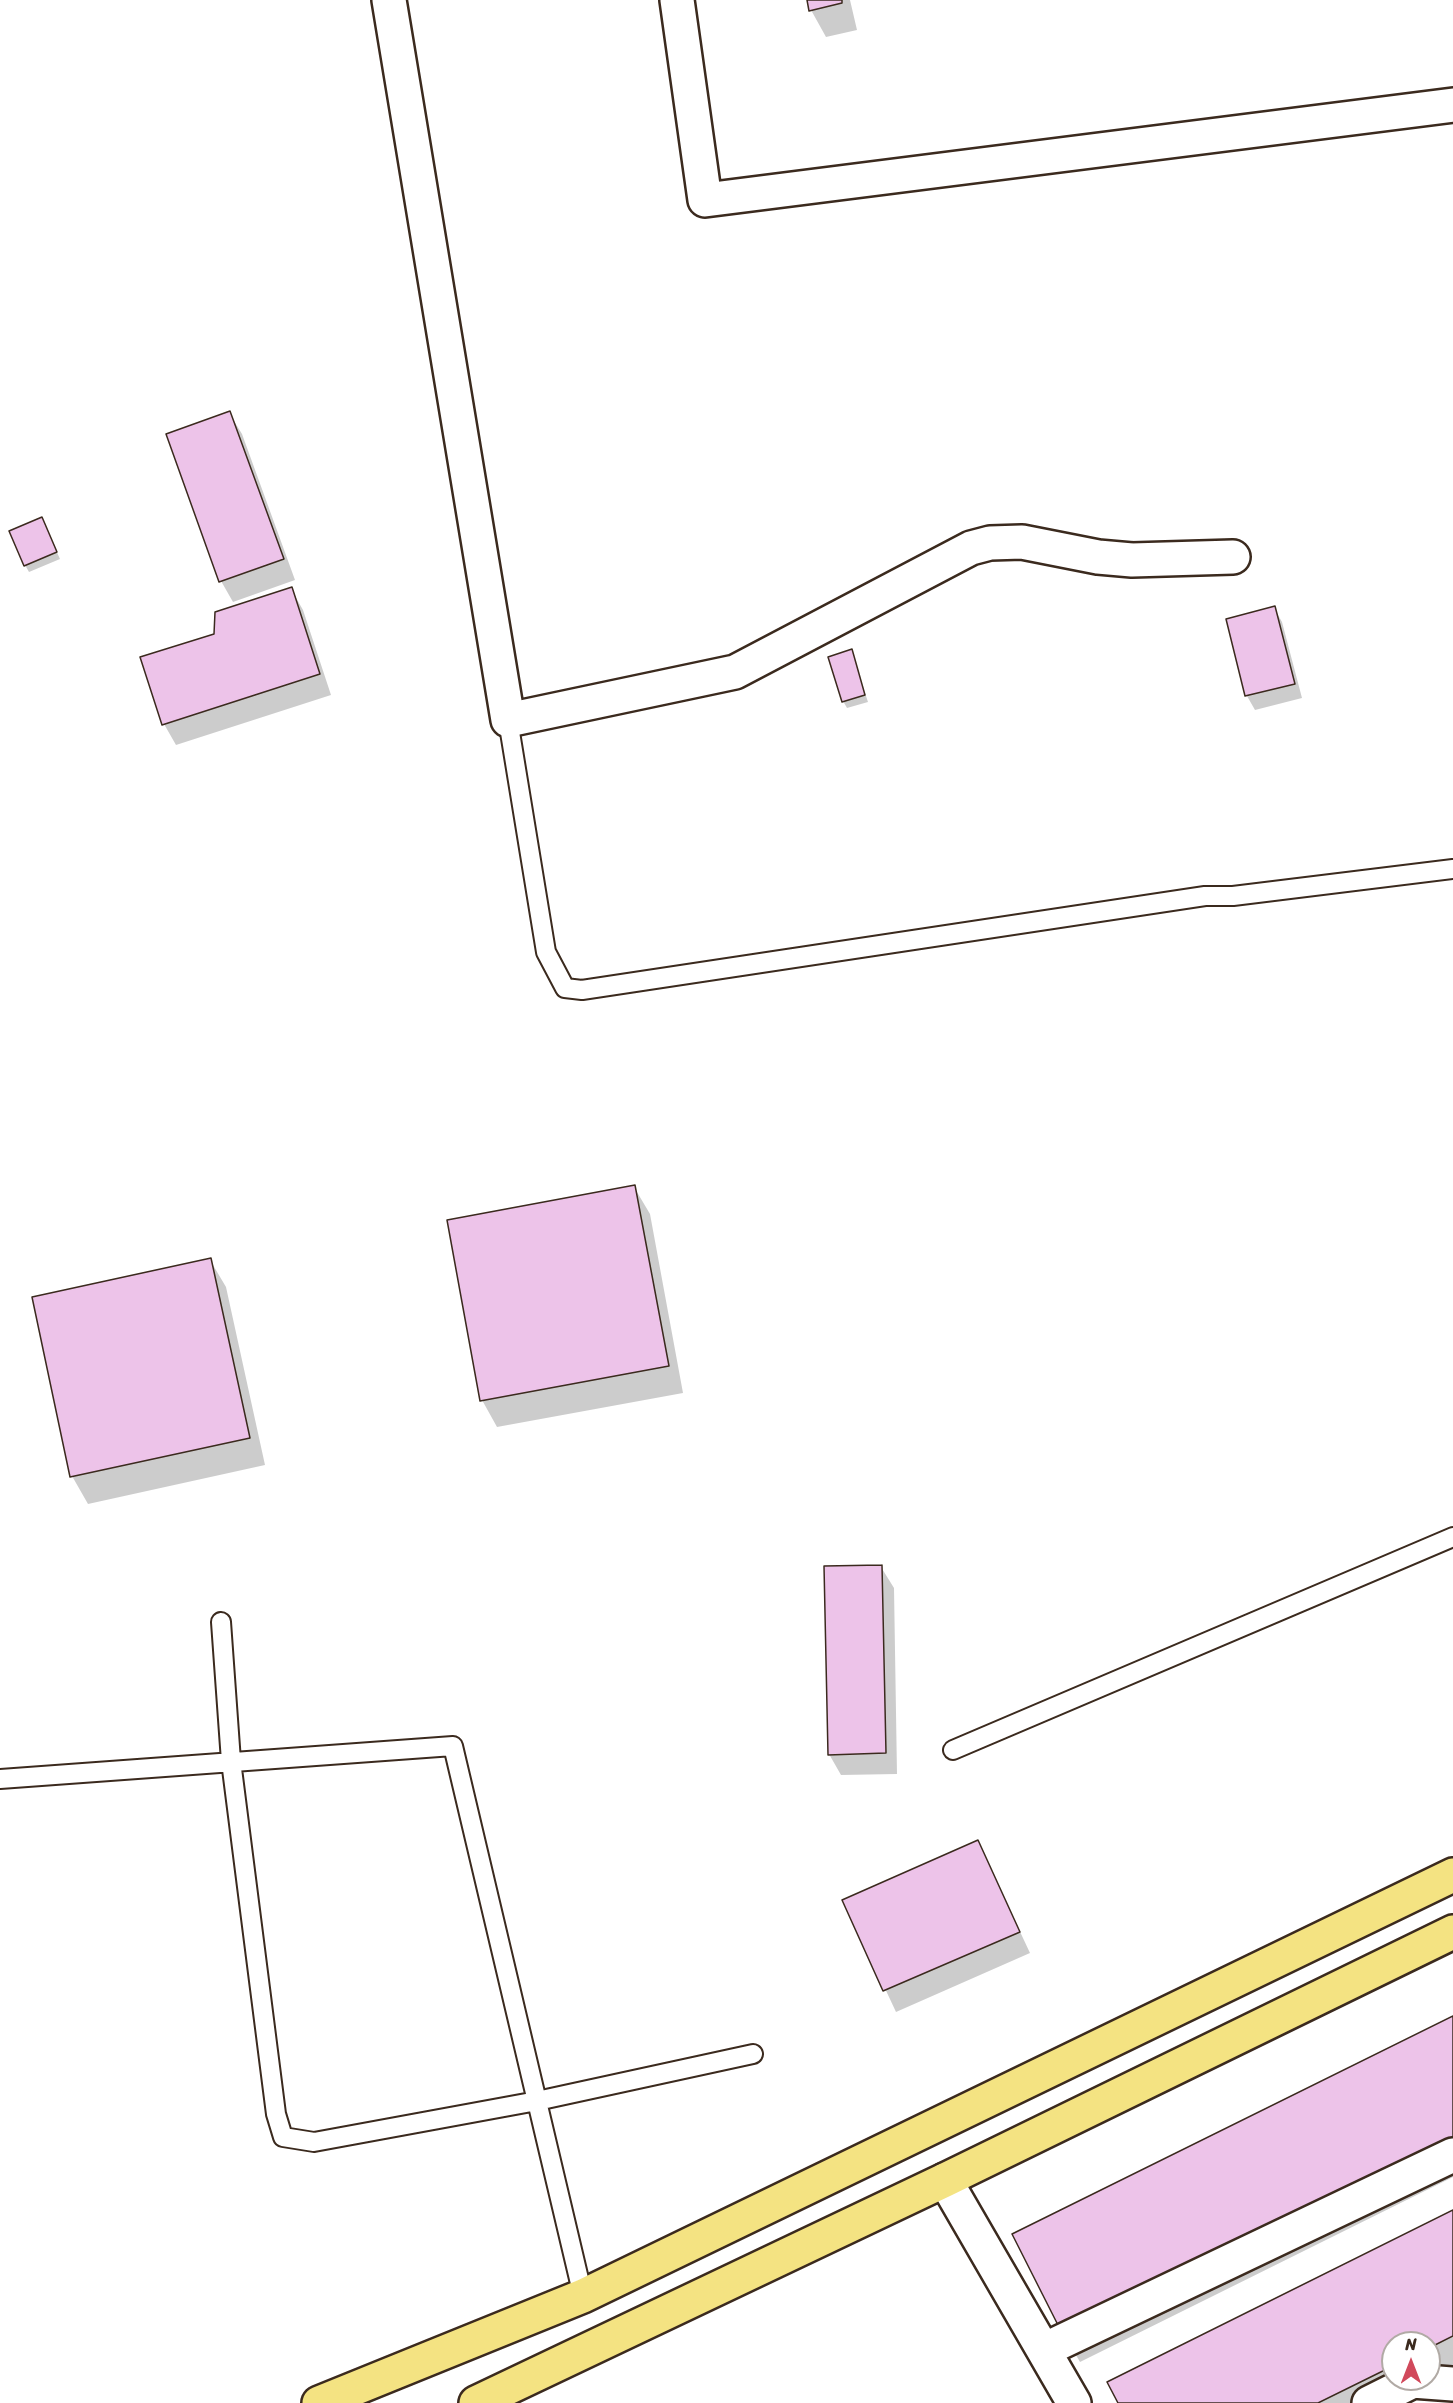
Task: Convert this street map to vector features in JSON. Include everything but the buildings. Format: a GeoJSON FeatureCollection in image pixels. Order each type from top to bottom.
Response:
{"type":"FeatureCollection","features":[{"type":"Feature","properties":{"kind":"main road"},"geometry":{"type":"LineString","coordinates":[[319,2403],[583,2296],[1453,1875]]}},
{"type":"Feature","properties":{"kind":"main road"},"geometry":{"type":"LineString","coordinates":[[476,2403],[945,2180],[1453,1932]]}},
{"type":"Feature","properties":{"kind":"street"},"geometry":{"type":"LineString","coordinates":[[388,0],[508,720],[735,672],[971,548],[990,543],[1022,542],[1098,557],[1132,560],[1233,557]]}},
{"type":"Feature","properties":{"kind":"street"},"geometry":{"type":"LineString","coordinates":[[677,0],[705,200],[1453,105]]}},
{"type":"Feature","properties":{"kind":"street"},"geometry":{"type":"LineString","coordinates":[[1044,2350],[1453,2155]]}},
{"type":"Feature","properties":{"kind":"street"},"geometry":{"type":"LineString","coordinates":[[945,2180],[1074,2403]]}},
{"type":"Feature","properties":{"kind":"street"},"geometry":{"type":"LineString","coordinates":[[1369,2403],[1393,2391]]}},
{"type":"Feature","properties":{"kind":"lane"},"geometry":{"type":"LineString","coordinates":[[508,720],[546,952],[565,988],[582,990],[1205,896],[1233,896],[1453,869]]}},
{"type":"Feature","properties":{"kind":"lane"},"geometry":{"type":"LineString","coordinates":[[953,1750],[1453,1537]]}},
{"type":"Feature","properties":{"kind":"lane"},"geometry":{"type":"LineString","coordinates":[[220,1622],[231,1761],[276,2114],[283,2137],[315,2142],[537,2101],[753,2054]]}},
{"type":"Feature","properties":{"kind":"lane"},"geometry":{"type":"LineString","coordinates":[[0,1779],[453,1746],[583,2296]]}}]}
